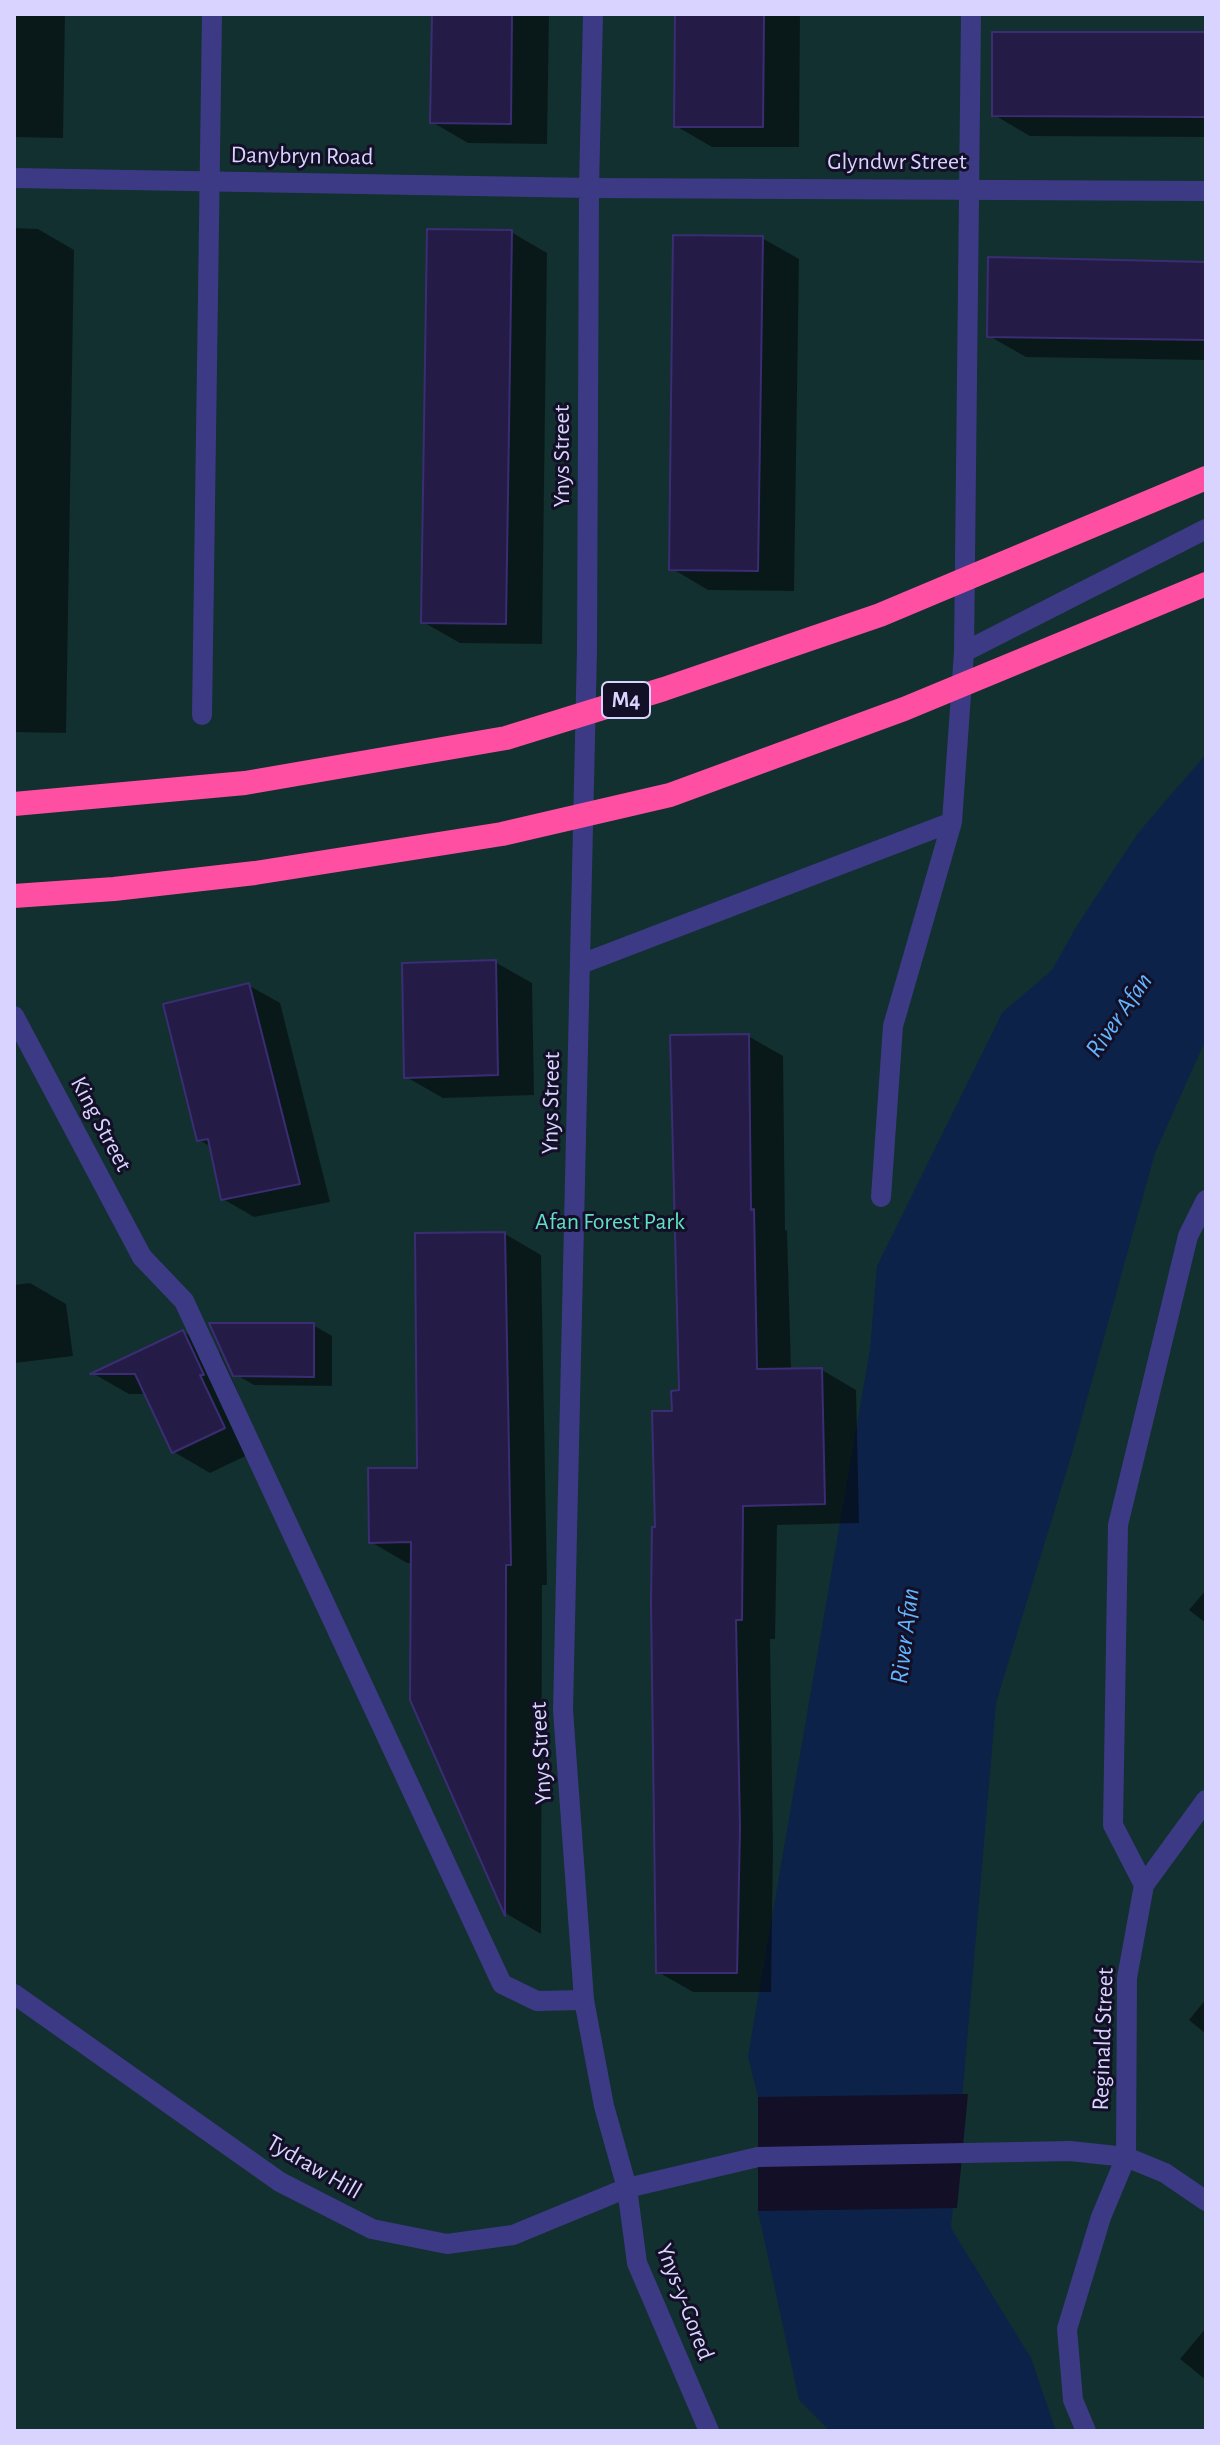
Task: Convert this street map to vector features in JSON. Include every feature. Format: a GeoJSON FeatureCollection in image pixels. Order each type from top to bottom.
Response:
{"type":"FeatureCollection","features":[{"type":"Feature","properties":{"kind":"highway","name":"M4"},"geometry":{"type":"LineString","coordinates":[[14,804],[245,783],[506,738],[664,689],[880,615],[1206,478]]}},
{"type":"Feature","properties":{"kind":"highway"},"geometry":{"type":"LineString","coordinates":[[14,896],[114,889],[255,873],[502,834],[670,795],[904,709],[1206,584]]}},
{"type":"Feature","properties":{"kind":"street"},"geometry":{"type":"LineString","coordinates":[[202,715],[212,14]]}},
{"type":"Feature","properties":{"kind":"street","name":"Ynys Street"},"geometry":{"type":"LineString","coordinates":[[593,14],[587,650],[563,1710],[584,2000],[604,2106],[627,2188]]}},
{"type":"Feature","properties":{"kind":"street"},"geometry":{"type":"LineString","coordinates":[[881,1197],[893,1026],[952,822],[964,652],[971,14]]}},
{"type":"Feature","properties":{"kind":"street","name":"Danybryn Road"},"geometry":{"type":"LineString","coordinates":[[14,178],[589,188]]}},
{"type":"Feature","properties":{"kind":"street","name":"Glyndwr Street"},"geometry":{"type":"LineString","coordinates":[[589,188],[1206,191]]}},
{"type":"Feature","properties":{"kind":"street"},"geometry":{"type":"LineString","coordinates":[[964,652],[1206,529]]}},
{"type":"Feature","properties":{"kind":"street"},"geometry":{"type":"LineString","coordinates":[[581,964],[952,822]]}},
{"type":"Feature","properties":{"kind":"street","name":"King Street"},"geometry":{"type":"LineString","coordinates":[[14,1016],[142,1257],[184,1301],[502,1984],[537,2001],[584,2000]]}},
{"type":"Feature","properties":{"kind":"street"},"geometry":{"type":"LineString","coordinates":[[1144,1885],[1113,1825],[1118,1525],[1188,1236],[1206,1200]]}},
{"type":"Feature","properties":{"kind":"street","name":"Reginald Street"},"geometry":{"type":"LineString","coordinates":[[1126,2157],[1127,1978],[1144,1885],[1206,1800]]}},
{"type":"Feature","properties":{"kind":"street","name":"Tydraw Hill"},"geometry":{"type":"LineString","coordinates":[[14,1994],[280,2182],[372,2229],[447,2244],[513,2235],[627,2188],[758,2157],[1070,2151],[1126,2157],[1165,2173],[1206,2201]]}},
{"type":"Feature","properties":{"kind":"street"},"geometry":{"type":"LineString","coordinates":[[1086,2431],[1073,2400],[1067,2329],[1101,2217],[1126,2157]]}},
{"type":"Feature","properties":{"kind":"street","name":"Ynys-y-Gored"},"geometry":{"type":"LineString","coordinates":[[627,2188],[637,2263],[709,2431]]}},
{"type":"Feature","properties":{"kind":"green space","name":"Afan Forest Park"},"geometry":{"type":"Polygon","coordinates":[[[14,14],[1206,14],[1206,2431],[14,2431],[14,14]]]}},
{"type":"Feature","properties":{"kind":"water","name":"River Afan"},"geometry":{"type":"Polygon","coordinates":[[[1206,754],[1206,1039],[1155,1153],[1072,1453],[996,1703],[951,2228],[1031,2358],[1056,2431],[830,2431],[799,2400],[758,2211],[758,2097],[748,2056],[870,1349],[877,1266],[1002,1013],[1052,970],[1076,927],[1138,833],[1206,754]]]}},
{"type":"Feature","properties":{"kind":"pier"},"geometry":{"type":"Polygon","coordinates":[[[968,2094],[957,2208],[758,2211],[758,2097],[968,2094]]]}},
{"type":"Feature","properties":{"kind":"building"},"geometry":{"type":"Polygon","coordinates":[[[432,14],[512,14],[511,124],[430,123],[432,14]]]}},
{"type":"Feature","properties":{"kind":"building"},"geometry":{"type":"Polygon","coordinates":[[[675,14],[764,14],[763,127],[674,127],[675,14]]]}},
{"type":"Feature","properties":{"kind":"building"},"geometry":{"type":"Polygon","coordinates":[[[992,32],[1206,32],[1206,117],[992,116],[992,32]]]}},
{"type":"Feature","properties":{"kind":"building"},"geometry":{"type":"Polygon","coordinates":[[[427,229],[512,230],[506,624],[421,623],[427,229]]]}},
{"type":"Feature","properties":{"kind":"building"},"geometry":{"type":"Polygon","coordinates":[[[673,235],[763,236],[758,571],[669,570],[673,235]]]}},
{"type":"Feature","properties":{"kind":"building"},"geometry":{"type":"Polygon","coordinates":[[[988,257],[1206,262],[1206,340],[987,337],[988,257]]]}},
{"type":"Feature","properties":{"kind":"building"},"geometry":{"type":"Polygon","coordinates":[[[496,960],[498,1075],[404,1078],[402,963],[496,960]]]}},
{"type":"Feature","properties":{"kind":"building"},"geometry":{"type":"Polygon","coordinates":[[[249,983],[300,1184],[221,1200],[208,1139],[197,1141],[163,1004],[249,983]]]}},
{"type":"Feature","properties":{"kind":"building"},"geometry":{"type":"Polygon","coordinates":[[[749,1034],[757,1369],[822,1368],[825,1504],[743,1506],[742,1620],[736,1620],[740,1828],[737,1973],[656,1973],[652,1411],[672,1411],[671,1391],[679,1390],[670,1035],[749,1034]]]}},
{"type":"Feature","properties":{"kind":"building"},"geometry":{"type":"Polygon","coordinates":[[[505,1232],[511,1565],[506,1565],[505,1916],[410,1700],[411,1542],[369,1543],[368,1468],[417,1468],[415,1233],[505,1232]]]}},
{"type":"Feature","properties":{"kind":"building"},"geometry":{"type":"Polygon","coordinates":[[[209,1323],[314,1323],[314,1377],[233,1376],[209,1323]]]}},
{"type":"Feature","properties":{"kind":"building"},"geometry":{"type":"Polygon","coordinates":[[[183,1330],[225,1428],[172,1453],[135,1374],[90,1374],[183,1330]]]}}]}
